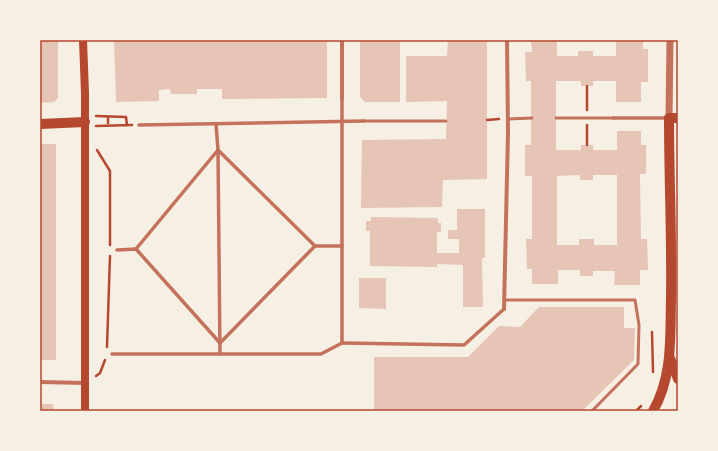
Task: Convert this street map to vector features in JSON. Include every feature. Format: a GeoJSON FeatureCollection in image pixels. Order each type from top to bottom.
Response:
{"type":"FeatureCollection","features":[{"type":"Feature","properties":{"kind":"main road"},"geometry":{"type":"LineString","coordinates":[[83,40],[89,121],[85,411]]}},
{"type":"Feature","properties":{"kind":"main road"},"geometry":{"type":"LineString","coordinates":[[653,411],[660,400],[670,356],[674,259],[673,118]]}},
{"type":"Feature","properties":{"kind":"main road"},"geometry":{"type":"LineString","coordinates":[[40,124],[89,121]]}},
{"type":"Feature","properties":{"kind":"main road"},"geometry":{"type":"LineString","coordinates":[[670,356],[678,379]]}},
{"type":"Feature","properties":{"kind":"street"},"geometry":{"type":"LineString","coordinates":[[342,40],[342,343]]}},
{"type":"Feature","properties":{"kind":"street"},"geometry":{"type":"LineString","coordinates":[[112,354],[321,354],[342,343],[464,345],[504,309],[508,119],[507,40]]}},
{"type":"Feature","properties":{"kind":"street"},"geometry":{"type":"LineString","coordinates":[[613,118],[673,118],[670,40]]}},
{"type":"Feature","properties":{"kind":"street"},"geometry":{"type":"LineString","coordinates":[[139,125],[364,121]]}},
{"type":"Feature","properties":{"kind":"street"},"geometry":{"type":"LineString","coordinates":[[216,124],[218,150],[220,354]]}},
{"type":"Feature","properties":{"kind":"street"},"geometry":{"type":"LineString","coordinates":[[218,150],[315,246],[342,246]]}},
{"type":"Feature","properties":{"kind":"street"},"geometry":{"type":"LineString","coordinates":[[117,250],[136,249],[218,150]]}},
{"type":"Feature","properties":{"kind":"street"},"geometry":{"type":"LineString","coordinates":[[220,344],[315,246]]}},
{"type":"Feature","properties":{"kind":"street"},"geometry":{"type":"LineString","coordinates":[[136,249],[220,344]]}},
{"type":"Feature","properties":{"kind":"street"},"geometry":{"type":"LineString","coordinates":[[40,382],[86,383]]}},
{"type":"Feature","properties":{"kind":"lane"},"geometry":{"type":"LineString","coordinates":[[508,119],[532,118]]}},
{"type":"Feature","properties":{"kind":"lane"},"geometry":{"type":"LineString","coordinates":[[556,118],[613,118]]}},
{"type":"Feature","properties":{"kind":"lane"},"geometry":{"type":"LineString","coordinates":[[364,121],[446,121]]}},
{"type":"Feature","properties":{"kind":"lane"},"geometry":{"type":"LineString","coordinates":[[505,300],[634,300],[639,325],[638,364],[592,411]]}},
{"type":"Feature","properties":{"kind":"path"},"geometry":{"type":"LineString","coordinates":[[96,116],[126,117],[127,124],[96,126],[89,121],[96,116]]}},
{"type":"Feature","properties":{"kind":"path"},"geometry":{"type":"LineString","coordinates":[[108,118],[108,123]]}},
{"type":"Feature","properties":{"kind":"path"},"geometry":{"type":"LineString","coordinates":[[86,383],[100,373],[105,361],[108,343],[110,171],[96,148]]}},
{"type":"Feature","properties":{"kind":"path"},"geometry":{"type":"LineString","coordinates":[[652,332],[652,380]]}},
{"type":"Feature","properties":{"kind":"path"},"geometry":{"type":"LineString","coordinates":[[636,411],[644,403]]}},
{"type":"Feature","properties":{"kind":"building"},"geometry":{"type":"Polygon","coordinates":[[[40,40],[58,40],[58,98],[54,102],[40,103],[40,40]]]}},
{"type":"Feature","properties":{"kind":"building"},"geometry":{"type":"Polygon","coordinates":[[[114,40],[327,40],[327,98],[222,99],[222,89],[197,89],[197,94],[171,94],[170,89],[159,90],[159,101],[116,102],[114,40]]]}},
{"type":"Feature","properties":{"kind":"building"},"geometry":{"type":"Polygon","coordinates":[[[360,40],[400,40],[400,102],[365,102],[360,97],[360,40]]]}},
{"type":"Feature","properties":{"kind":"building"},"geometry":{"type":"Polygon","coordinates":[[[448,40],[487,40],[487,179],[443,180],[442,207],[361,208],[362,140],[446,139],[447,101],[406,102],[406,56],[447,56],[448,40]]]}},
{"type":"Feature","properties":{"kind":"building"},"geometry":{"type":"Polygon","coordinates":[[[531,40],[557,40],[557,56],[578,56],[578,51],[593,51],[593,56],[616,56],[616,40],[643,40],[643,49],[648,49],[648,82],[641,82],[641,102],[616,102],[616,81],[593,81],[593,86],[581,86],[581,81],[556,81],[556,150],[581,150],[581,145],[593,145],[593,150],[617,150],[617,131],[641,131],[641,145],[646,145],[646,174],[640,174],[641,239],[647,239],[648,270],[640,270],[640,285],[614,285],[615,271],[593,271],[593,276],[580,276],[580,270],[558,270],[558,284],[532,284],[532,269],[527,269],[526,239],[532,239],[532,176],[525,176],[525,145],[531,145],[531,81],[526,81],[525,52],[532,52],[531,40]],[[580,175],[557,176],[557,245],[579,245],[579,239],[594,239],[594,245],[617,245],[617,175],[593,175],[593,180],[580,180],[580,175]]]}},
{"type":"Feature","properties":{"kind":"building"},"geometry":{"type":"Polygon","coordinates":[[[40,144],[56,144],[56,360],[40,360],[40,144]]]}},
{"type":"Feature","properties":{"kind":"building"},"geometry":{"type":"Polygon","coordinates":[[[457,209],[485,209],[485,258],[482,258],[483,307],[463,307],[463,265],[437,264],[437,267],[370,266],[370,231],[366,231],[366,221],[371,221],[371,217],[438,218],[438,223],[441,223],[441,232],[437,232],[437,253],[459,253],[459,239],[448,239],[448,230],[457,230],[457,209]]]}},
{"type":"Feature","properties":{"kind":"building"},"geometry":{"type":"Polygon","coordinates":[[[359,278],[386,278],[386,309],[359,308],[359,278]]]}},
{"type":"Feature","properties":{"kind":"building"},"geometry":{"type":"Polygon","coordinates":[[[539,307],[624,307],[624,328],[635,328],[634,360],[582,411],[374,411],[374,357],[468,357],[499,326],[520,327],[539,307]]]}},
{"type":"Feature","properties":{"kind":"building"},"geometry":{"type":"Polygon","coordinates":[[[40,404],[53,404],[54,411],[40,411],[40,404]]]}}]}
